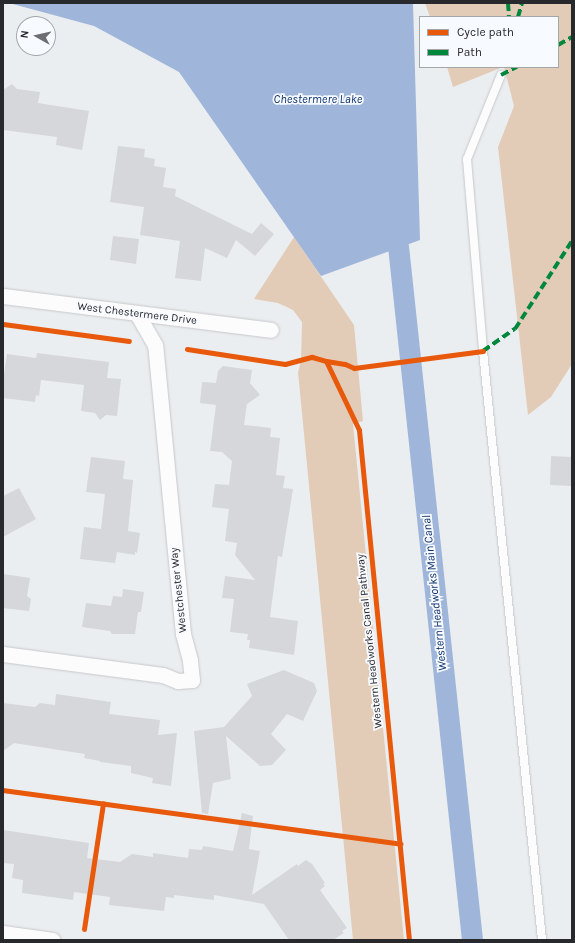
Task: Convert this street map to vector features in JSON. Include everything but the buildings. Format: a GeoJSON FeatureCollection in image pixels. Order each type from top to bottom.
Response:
{"type":"FeatureCollection","features":[{"type":"Feature","properties":{"kind":"street","name":"West Chestermere Drive"},"geometry":{"type":"LineString","coordinates":[[3,296],[271,330]]}},
{"type":"Feature","properties":{"kind":"street","name":"Westchester Way"},"geometry":{"type":"LineString","coordinates":[[3,654],[163,676],[178,681],[192,680],[190,660],[183,634],[155,345],[137,314]]}},
{"type":"Feature","properties":{"kind":"street"},"geometry":{"type":"LineString","coordinates":[[3,933],[53,940]]}},
{"type":"Feature","properties":{"kind":"lane"},"geometry":{"type":"LineString","coordinates":[[501,75],[467,159],[483,351],[542,940]]}},
{"type":"Feature","properties":{"kind":"shaded area"},"geometry":{"type":"Polygon","coordinates":[[[425,3],[572,3],[572,364],[551,397],[528,415],[498,147],[514,106],[504,68],[559,68],[559,16],[430,16],[425,3]]]}},
{"type":"Feature","properties":{"kind":"shaded area"},"geometry":{"type":"Polygon","coordinates":[[[447,68],[500,68],[453,87],[447,68]]]}},
{"type":"Feature","properties":{"kind":"shaded area"},"geometry":{"type":"Polygon","coordinates":[[[294,237],[354,325],[363,421],[353,424],[404,940],[353,940],[298,372],[301,361],[302,322],[293,310],[278,303],[254,299],[294,237]]]}},
{"type":"Feature","properties":{"kind":"water","name":"Chestermere Lake"},"geometry":{"type":"Polygon","coordinates":[[[9,3],[413,3],[420,240],[321,276],[179,72],[94,26],[9,3]]]}},
{"type":"Feature","properties":{"kind":"waterway","name":"Western Headworks Main Canal"},"geometry":{"type":"LineString","coordinates":[[398,246],[472,940]]}},
{"type":"Feature","properties":{"kind":"marked path"},"geometry":{"type":"LineString","coordinates":[[508,3],[509,16]]}},
{"type":"Feature","properties":{"kind":"marked path"},"geometry":{"type":"LineString","coordinates":[[518,16],[522,3]]}},
{"type":"Feature","properties":{"kind":"marked path"},"geometry":{"type":"LineString","coordinates":[[559,44],[572,37]]}},
{"type":"Feature","properties":{"kind":"marked path"},"geometry":{"type":"LineString","coordinates":[[501,75],[515,68]]}},
{"type":"Feature","properties":{"kind":"marked path"},"geometry":{"type":"LineString","coordinates":[[483,351],[515,329],[572,241]]}},
{"type":"Feature","properties":{"kind":"cycle path"},"geometry":{"type":"LineString","coordinates":[[3,324],[129,341]]}},
{"type":"Feature","properties":{"kind":"cycle path","name":"Western Headworks Canal Pathway"},"geometry":{"type":"LineString","coordinates":[[187,349],[285,364],[312,357],[326,361],[359,430],[409,940]]}},
{"type":"Feature","properties":{"kind":"cycle path"},"geometry":{"type":"LineString","coordinates":[[326,361],[345,364],[354,368],[483,351]]}},
{"type":"Feature","properties":{"kind":"cycle path"},"geometry":{"type":"LineString","coordinates":[[3,790],[400,844]]}},
{"type":"Feature","properties":{"kind":"cycle path"},"geometry":{"type":"LineString","coordinates":[[84,929],[103,803]]}}]}
